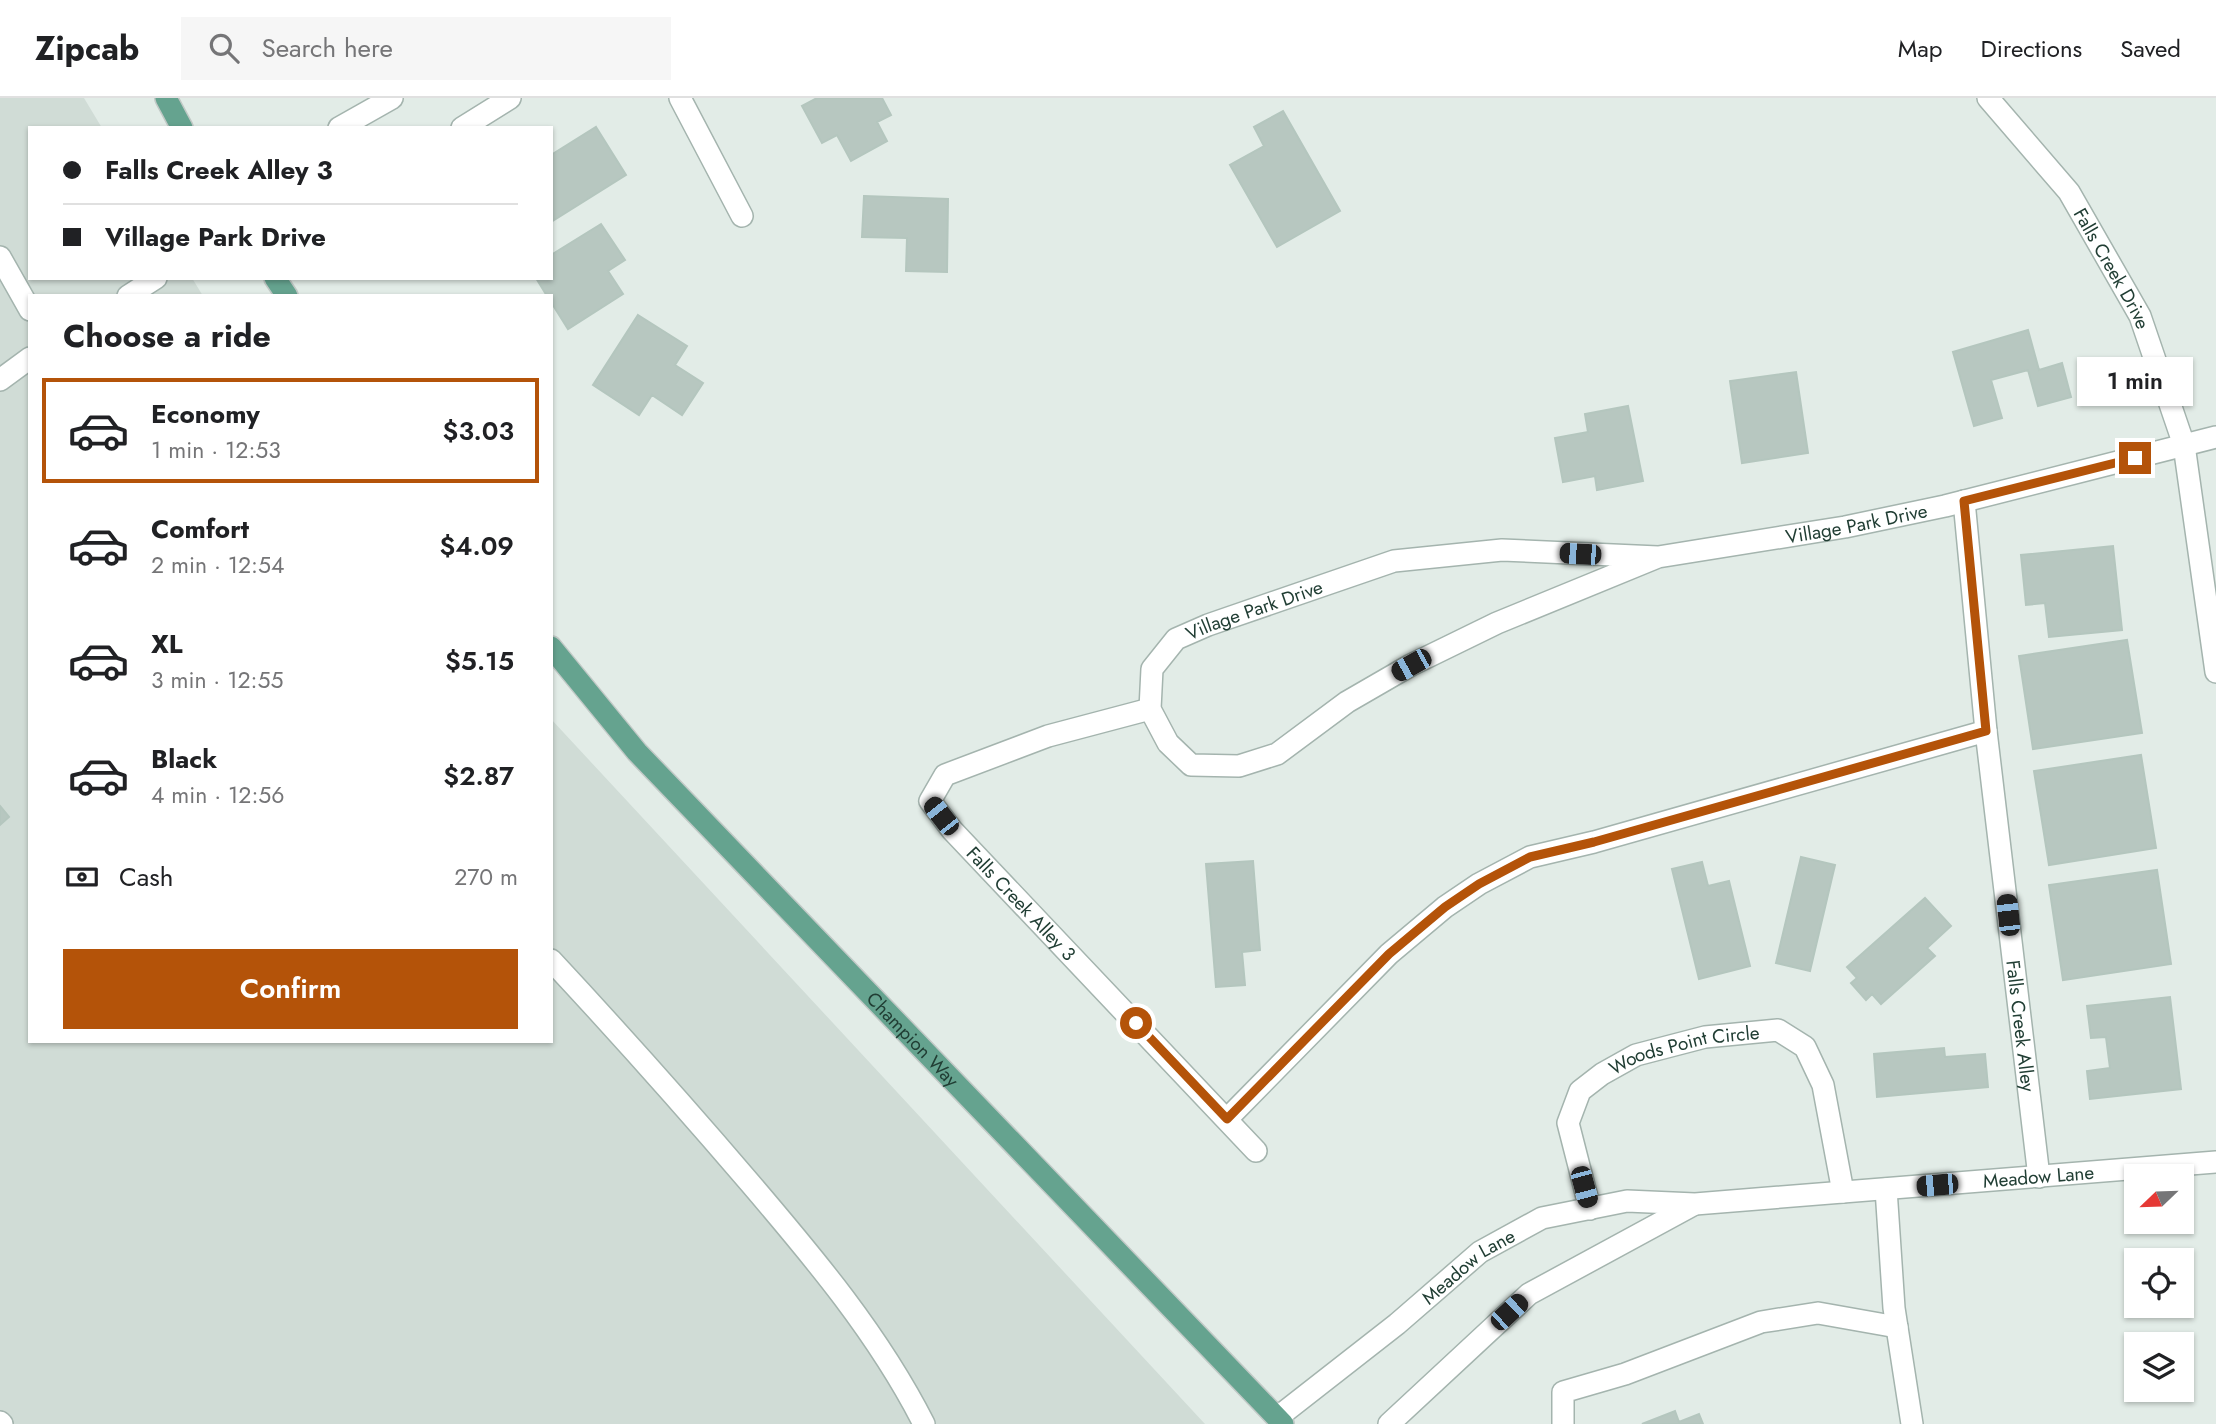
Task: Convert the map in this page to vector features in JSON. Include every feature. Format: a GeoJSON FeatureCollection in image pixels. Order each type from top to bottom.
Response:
{"type":"FeatureCollection","features":[{"type":"Feature","properties":{"kind":"main road"},"geometry":{"type":"LineString","coordinates":[[166,98],[181,126]]}},
{"type":"Feature","properties":{"kind":"main road","name":"Champion Way"},"geometry":{"type":"LineString","coordinates":[[553,649],[637,752],[1281,1420]]}},
{"type":"Feature","properties":{"kind":"street"},"geometry":{"type":"LineString","coordinates":[[343,126],[392,98]]}},
{"type":"Feature","properties":{"kind":"street"},"geometry":{"type":"LineString","coordinates":[[465,126],[509,98]]}},
{"type":"Feature","properties":{"kind":"street"},"geometry":{"type":"LineString","coordinates":[[680,98],[743,216]]}},
{"type":"Feature","properties":{"kind":"street","name":"Falls Creek Drive"},"geometry":{"type":"LineString","coordinates":[[1988,98],[2069,192],[2140,316],[2184,445],[2216,672]]}},
{"type":"Feature","properties":{"kind":"street"},"geometry":{"type":"LineString","coordinates":[[0,257],[28,306]]}},
{"type":"Feature","properties":{"kind":"street"},"geometry":{"type":"LineString","coordinates":[[131,294],[153,280]]}},
{"type":"Feature","properties":{"kind":"street"},"geometry":{"type":"LineString","coordinates":[[0,380],[28,359]]}},
{"type":"Feature","properties":{"kind":"street","name":"Village Park Drive"},"geometry":{"type":"LineString","coordinates":[[1658,557],[1497,623],[1423,659],[1347,702],[1277,754],[1238,766],[1191,765],[1168,743],[1150,709],[1152,669],[1176,639],[1394,561],[1502,550],[1658,557],[1844,527],[1964,501],[2216,437]]}},
{"type":"Feature","properties":{"kind":"street","name":"Falls Creek Alley"},"geometry":{"type":"LineString","coordinates":[[1964,501],[1986,731],[2039,1177]]}},
{"type":"Feature","properties":{"kind":"street","name":"Falls Creek Alley 3"},"geometry":{"type":"LineString","coordinates":[[1150,709],[1048,736],[945,775],[930,801],[953,830],[1256,1151]]}},
{"type":"Feature","properties":{"kind":"street"},"geometry":{"type":"LineString","coordinates":[[1227,1119],[1389,954],[1445,907],[1530,857],[1594,842],[1986,731]]}},
{"type":"Feature","properties":{"kind":"street"},"geometry":{"type":"LineString","coordinates":[[553,962],[662,1081],[785,1224],[865,1324],[907,1390],[924,1424]]}},
{"type":"Feature","properties":{"kind":"street","name":"Woods Point Circle"},"geometry":{"type":"LineString","coordinates":[[1590,1209],[1568,1123],[1580,1091],[1602,1074],[1636,1055],[1705,1037],[1778,1030],[1805,1047],[1823,1085],[1843,1192]]}},
{"type":"Feature","properties":{"kind":"street","name":"Meadow Lane"},"geometry":{"type":"LineString","coordinates":[[1281,1420],[1480,1252],[1542,1218],[1627,1201],[1695,1204],[2216,1162]]}},
{"type":"Feature","properties":{"kind":"street"},"geometry":{"type":"LineString","coordinates":[[1886,1189],[1897,1327],[1912,1424]]}},
{"type":"Feature","properties":{"kind":"street","name":"Meadow Lane"},"geometry":{"type":"LineString","coordinates":[[1389,1424],[1529,1294],[1695,1204]]}},
{"type":"Feature","properties":{"kind":"street"},"geometry":{"type":"LineString","coordinates":[[1563,1424],[1563,1392],[1625,1374],[1761,1322],[1818,1312],[1897,1327]]}},
{"type":"Feature","properties":{"kind":"shaded area"},"geometry":{"type":"Polygon","coordinates":[[[0,98],[84,98],[101,126],[28,126],[28,280],[193,280],[202,294],[28,294],[28,1043],[553,1043],[553,721],[1205,1424],[0,1424],[0,98]]]}},
{"type":"Feature","properties":{"kind":"building"},"geometry":{"type":"Polygon","coordinates":[[[817,98],[882,98],[891,115],[877,122],[887,141],[851,161],[837,135],[822,143],[802,106],[817,98]]]}},
{"type":"Feature","properties":{"kind":"building"},"geometry":{"type":"Polygon","coordinates":[[[1283,111],[1340,211],[1277,247],[1230,165],[1264,146],[1254,127],[1283,111]]]}},
{"type":"Feature","properties":{"kind":"building"},"geometry":{"type":"Polygon","coordinates":[[[596,127],[626,175],[553,221],[553,154],[596,127]]]}},
{"type":"Feature","properties":{"kind":"building"},"geometry":{"type":"Polygon","coordinates":[[[864,196],[948,199],[947,272],[906,271],[907,238],[862,237],[864,196]]]}},
{"type":"Feature","properties":{"kind":"building"},"geometry":{"type":"Polygon","coordinates":[[[601,224],[625,260],[608,271],[623,294],[568,329],[553,305],[553,294],[546,294],[537,280],[553,280],[553,254],[601,224]]]}},
{"type":"Feature","properties":{"kind":"building"},"geometry":{"type":"Polygon","coordinates":[[[638,315],[687,346],[675,365],[703,383],[682,415],[652,395],[639,415],[593,385],[638,315]]]}},
{"type":"Feature","properties":{"kind":"building"},"geometry":{"type":"Polygon","coordinates":[[[2028,330],[2039,370],[2062,363],[2071,397],[2038,406],[2028,370],[1991,380],[2002,418],[1974,426],[1953,352],[2028,330]]]}},
{"type":"Feature","properties":{"kind":"building"},"geometry":{"type":"Polygon","coordinates":[[[1796,372],[1808,453],[1742,463],[1730,381],[1796,372]]]}},
{"type":"Feature","properties":{"kind":"building"},"geometry":{"type":"Polygon","coordinates":[[[1628,406],[1643,481],[1597,490],[1595,476],[1563,482],[1555,438],[1588,432],[1585,414],[1628,406]]]}},
{"type":"Feature","properties":{"kind":"building"},"geometry":{"type":"Polygon","coordinates":[[[2113,546],[2122,630],[2049,637],[2045,603],[2026,605],[2021,555],[2113,546]]]}},
{"type":"Feature","properties":{"kind":"building"},"geometry":{"type":"Polygon","coordinates":[[[2127,640],[2142,733],[2033,749],[2019,656],[2127,640]]]}},
{"type":"Feature","properties":{"kind":"building"},"geometry":{"type":"Polygon","coordinates":[[[2141,755],[2156,848],[2049,865],[2034,771],[2141,755]]]}},
{"type":"Feature","properties":{"kind":"building"},"geometry":{"type":"Polygon","coordinates":[[[0,806],[9,817],[0,825],[0,806]]]}},
{"type":"Feature","properties":{"kind":"building"},"geometry":{"type":"Polygon","coordinates":[[[1801,857],[1835,865],[1810,971],[1776,963],[1801,857]]]}},
{"type":"Feature","properties":{"kind":"building"},"geometry":{"type":"Polygon","coordinates":[[[1253,861],[1260,950],[1242,952],[1245,985],[1216,987],[1206,864],[1253,861]]]}},
{"type":"Feature","properties":{"kind":"building"},"geometry":{"type":"Polygon","coordinates":[[[1702,862],[1708,886],[1729,881],[1750,966],[1699,979],[1672,869],[1702,862]]]}},
{"type":"Feature","properties":{"kind":"building"},"geometry":{"type":"Polygon","coordinates":[[[2157,870],[2171,964],[2063,980],[2049,885],[2157,870]]]}},
{"type":"Feature","properties":{"kind":"building"},"geometry":{"type":"Polygon","coordinates":[[[1925,898],[1951,926],[1927,948],[1935,956],[1881,1004],[1872,994],[1866,1000],[1851,983],[1857,978],[1847,967],[1925,898]]]}},
{"type":"Feature","properties":{"kind":"building"},"geometry":{"type":"Polygon","coordinates":[[[2170,997],[2181,1089],[2090,1099],[2087,1071],[2110,1068],[2106,1037],[2091,1038],[2087,1006],[2170,997]]]}},
{"type":"Feature","properties":{"kind":"building"},"geometry":{"type":"Polygon","coordinates":[[[1944,1048],[1945,1057],[1985,1054],[1988,1087],[1877,1097],[1874,1054],[1944,1048]]]}},
{"type":"Feature","properties":{"kind":"building"},"geometry":{"type":"Polygon","coordinates":[[[1675,1411],[1679,1422],[1699,1414],[1703,1424],[1642,1424],[1675,1411]]]}},
{"type":"Feature","properties":{"kind":"route"},"geometry":{"type":"LineString","coordinates":[[1136,1023],[1227,1119],[1389,954],[1445,907],[1479,884],[1530,857],[1594,842],[1986,731],[1964,501],[2135,458]]}}]}
